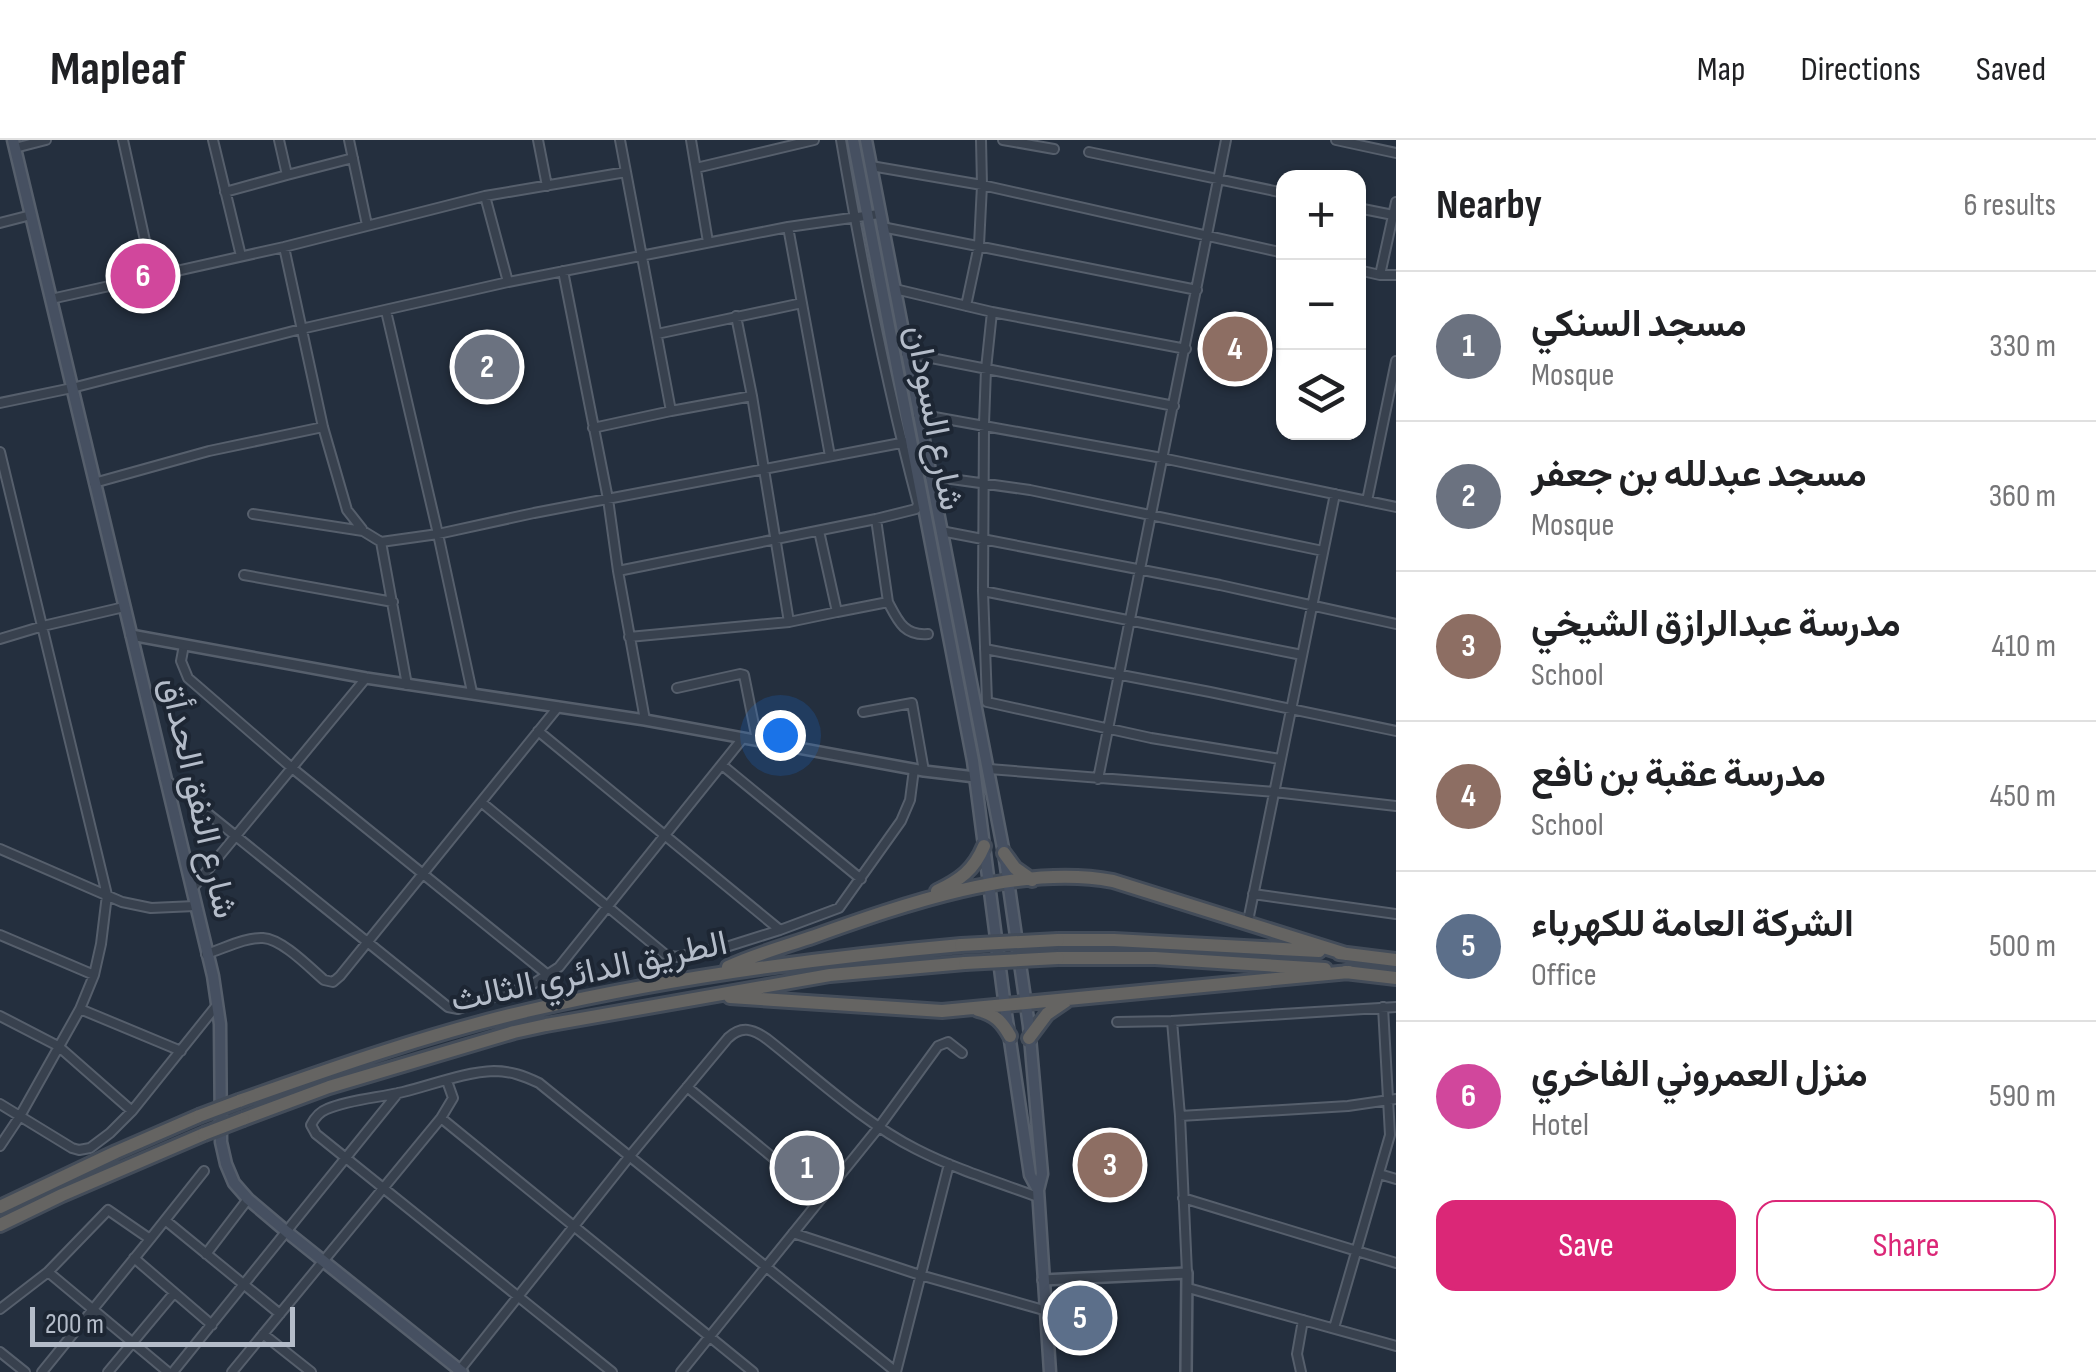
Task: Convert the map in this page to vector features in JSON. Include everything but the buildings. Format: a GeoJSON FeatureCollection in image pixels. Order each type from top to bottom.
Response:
{"type":"FeatureCollection","features":[{"type":"Feature","properties":{"kind":"highway"},"geometry":{"type":"LineString","coordinates":[[912,903],[966,875],[984,846]]}},
{"type":"Feature","properties":{"kind":"highway"},"geometry":{"type":"LineString","coordinates":[[1004,852],[1015,868],[1032,880]]}},
{"type":"Feature","properties":{"kind":"highway"},"geometry":{"type":"LineString","coordinates":[[712,974],[912,903],[1008,882],[1062,876],[1094,877],[1140,888],[1346,954],[1396,960]]}},
{"type":"Feature","properties":{"kind":"highway","name":"الطريق الدائري الثالث"},"geometry":{"type":"LineString","coordinates":[[0,1205],[199,1116],[309,1076],[531,1010],[712,974],[836,956],[1058,940],[1133,940],[1346,954]]}},
{"type":"Feature","properties":{"kind":"highway","name":"الطريق الدائري الثالث"},"geometry":{"type":"LineString","coordinates":[[0,1225],[204,1134],[329,1088],[514,1032],[636,1008],[830,975],[1058,958],[1155,958],[1349,972]]}},
{"type":"Feature","properties":{"kind":"highway"},"geometry":{"type":"LineString","coordinates":[[713,996],[942,1012],[1349,972],[1396,978]]}},
{"type":"Feature","properties":{"kind":"highway"},"geometry":{"type":"LineString","coordinates":[[1029,1038],[1046,1014],[1068,1000]]}},
{"type":"Feature","properties":{"kind":"highway"},"geometry":{"type":"LineString","coordinates":[[971,1009],[994,1016],[1010,1036]]}},
{"type":"Feature","properties":{"kind":"main road","name":"شارع السودان"},"geometry":{"type":"LineString","coordinates":[[853,140],[895,289],[1004,852],[1026,1004],[1042,1174],[1038,1193]]}},
{"type":"Feature","properties":{"kind":"main road","name":"شارع السودان"},"geometry":{"type":"LineString","coordinates":[[866,140],[906,442],[975,777],[1004,1006],[1030,1174],[1038,1193]]}},
{"type":"Feature","properties":{"kind":"main road","name":"شارع النفق الحدأق"},"geometry":{"type":"LineString","coordinates":[[14,144],[218,1004],[221,1142],[230,1177],[248,1199],[287,1232],[460,1371]]}},
{"type":"Feature","properties":{"kind":"main road"},"geometry":{"type":"LineString","coordinates":[[946,628],[959,625]]}},
{"type":"Feature","properties":{"kind":"main road"},"geometry":{"type":"LineString","coordinates":[[1038,1193],[1050,1372]]}},
{"type":"Feature","properties":{"kind":"street"},"geometry":{"type":"LineString","coordinates":[[14,144],[46,140]]}},
{"type":"Feature","properties":{"kind":"street"},"geometry":{"type":"LineString","coordinates":[[123,140],[153,277]]}},
{"type":"Feature","properties":{"kind":"street"},"geometry":{"type":"LineString","coordinates":[[213,140],[241,256]]}},
{"type":"Feature","properties":{"kind":"street"},"geometry":{"type":"LineString","coordinates":[[280,140],[287,175]]}},
{"type":"Feature","properties":{"kind":"street"},"geometry":{"type":"LineString","coordinates":[[349,140],[368,225]]}},
{"type":"Feature","properties":{"kind":"street"},"geometry":{"type":"LineString","coordinates":[[538,140],[547,186]]}},
{"type":"Feature","properties":{"kind":"street"},"geometry":{"type":"LineString","coordinates":[[620,140],[670,411]]}},
{"type":"Feature","properties":{"kind":"street"},"geometry":{"type":"LineString","coordinates":[[691,140],[708,242]]}},
{"type":"Feature","properties":{"kind":"street"},"geometry":{"type":"LineString","coordinates":[[696,168],[773,145],[814,140]]}},
{"type":"Feature","properties":{"kind":"street"},"geometry":{"type":"LineString","coordinates":[[618,571],[912,511],[918,504],[854,216],[841,140]]}},
{"type":"Feature","properties":{"kind":"street"},"geometry":{"type":"LineString","coordinates":[[966,306],[979,245],[981,140]]}},
{"type":"Feature","properties":{"kind":"street"},"geometry":{"type":"LineString","coordinates":[[1002,140],[1054,149]]}},
{"type":"Feature","properties":{"kind":"street"},"geometry":{"type":"LineString","coordinates":[[1098,779],[1226,140]]}},
{"type":"Feature","properties":{"kind":"street"},"geometry":{"type":"LineString","coordinates":[[1336,140],[1396,153]]}},
{"type":"Feature","properties":{"kind":"street"},"geometry":{"type":"LineString","coordinates":[[1089,152],[1276,191]]}},
{"type":"Feature","properties":{"kind":"street"},"geometry":{"type":"LineString","coordinates":[[225,192],[354,158]]}},
{"type":"Feature","properties":{"kind":"street"},"geometry":{"type":"LineString","coordinates":[[871,166],[982,185],[1276,252]]}},
{"type":"Feature","properties":{"kind":"street"},"geometry":{"type":"LineString","coordinates":[[51,299],[486,196],[626,172]]}},
{"type":"Feature","properties":{"kind":"street"},"geometry":{"type":"LineString","coordinates":[[486,196],[508,282]]}},
{"type":"Feature","properties":{"kind":"street"},"geometry":{"type":"LineString","coordinates":[[1380,275],[1396,202]]}},
{"type":"Feature","properties":{"kind":"street"},"geometry":{"type":"LineString","coordinates":[[1366,210],[1394,215]]}},
{"type":"Feature","properties":{"kind":"street"},"geometry":{"type":"LineString","coordinates":[[0,223],[31,215]]}},
{"type":"Feature","properties":{"kind":"street"},"geometry":{"type":"LineString","coordinates":[[0,403],[508,282],[854,216],[1033,258],[1196,290]]}},
{"type":"Feature","properties":{"kind":"street"},"geometry":{"type":"LineString","coordinates":[[788,227],[830,456]]}},
{"type":"Feature","properties":{"kind":"street"},"geometry":{"type":"LineString","coordinates":[[284,246],[323,427],[346,510],[363,531],[382,542],[906,442]]}},
{"type":"Feature","properties":{"kind":"street"},"geometry":{"type":"LineString","coordinates":[[563,271],[608,498],[645,720]]}},
{"type":"Feature","properties":{"kind":"street"},"geometry":{"type":"LineString","coordinates":[[1366,272],[1396,275]]}},
{"type":"Feature","properties":{"kind":"street"},"geometry":{"type":"LineString","coordinates":[[895,289],[1186,349]]}},
{"type":"Feature","properties":{"kind":"street"},"geometry":{"type":"LineString","coordinates":[[657,334],[802,304]]}},
{"type":"Feature","properties":{"kind":"street"},"geometry":{"type":"LineString","coordinates":[[386,311],[472,692]]}},
{"type":"Feature","properties":{"kind":"street"},"geometry":{"type":"LineString","coordinates":[[992,312],[984,424],[986,702],[1108,729],[1280,759]]}},
{"type":"Feature","properties":{"kind":"street"},"geometry":{"type":"LineString","coordinates":[[736,316],[790,622]]}},
{"type":"Feature","properties":{"kind":"street"},"geometry":{"type":"LineString","coordinates":[[906,353],[1174,406]]}},
{"type":"Feature","properties":{"kind":"street"},"geometry":{"type":"LineString","coordinates":[[1367,501],[1396,361]]}},
{"type":"Feature","properties":{"kind":"street"},"geometry":{"type":"LineString","coordinates":[[593,428],[752,396]]}},
{"type":"Feature","properties":{"kind":"street"},"geometry":{"type":"LineString","coordinates":[[918,414],[1396,506]]}},
{"type":"Feature","properties":{"kind":"street"},"geometry":{"type":"LineString","coordinates":[[94,483],[209,451],[323,427]]}},
{"type":"Feature","properties":{"kind":"street"},"geometry":{"type":"LineString","coordinates":[[0,452],[108,894],[94,976],[80,1009],[0,1146]]}},
{"type":"Feature","properties":{"kind":"street"},"geometry":{"type":"LineString","coordinates":[[930,476],[985,482],[1323,551]]}},
{"type":"Feature","properties":{"kind":"street"},"geometry":{"type":"LineString","coordinates":[[1248,922],[1335,494]]}},
{"type":"Feature","properties":{"kind":"street"},"geometry":{"type":"LineString","coordinates":[[253,514],[363,531]]}},
{"type":"Feature","properties":{"kind":"street"},"geometry":{"type":"LineString","coordinates":[[876,519],[888,602],[908,632],[928,634]]}},
{"type":"Feature","properties":{"kind":"street"},"geometry":{"type":"LineString","coordinates":[[819,531],[838,612]]}},
{"type":"Feature","properties":{"kind":"street"},"geometry":{"type":"LineString","coordinates":[[940,531],[1220,585],[1396,624]]}},
{"type":"Feature","properties":{"kind":"street"},"geometry":{"type":"LineString","coordinates":[[382,542],[407,685]]}},
{"type":"Feature","properties":{"kind":"street"},"geometry":{"type":"LineString","coordinates":[[244,575],[394,602]]}},
{"type":"Feature","properties":{"kind":"street"},"geometry":{"type":"LineString","coordinates":[[983,590],[1302,655]]}},
{"type":"Feature","properties":{"kind":"street"},"geometry":{"type":"LineString","coordinates":[[630,637],[790,622],[888,602]]}},
{"type":"Feature","properties":{"kind":"street"},"geometry":{"type":"LineString","coordinates":[[0,639],[124,608]]}},
{"type":"Feature","properties":{"kind":"street"},"geometry":{"type":"LineString","coordinates":[[131,635],[407,685],[645,720],[975,777]]}},
{"type":"Feature","properties":{"kind":"street"},"geometry":{"type":"LineString","coordinates":[[184,645],[181,661],[188,678],[292,768],[548,976]]}},
{"type":"Feature","properties":{"kind":"street"},"geometry":{"type":"LineString","coordinates":[[985,649],[1396,731]]}},
{"type":"Feature","properties":{"kind":"street"},"geometry":{"type":"LineString","coordinates":[[677,688],[744,675],[757,740]]}},
{"type":"Feature","properties":{"kind":"street"},"geometry":{"type":"LineString","coordinates":[[192,889],[366,678]]}},
{"type":"Feature","properties":{"kind":"street"},"geometry":{"type":"LineString","coordinates":[[481,802],[671,956],[726,947],[839,908],[900,821],[919,770],[912,703],[863,712]]}},
{"type":"Feature","properties":{"kind":"street"},"geometry":{"type":"LineString","coordinates":[[206,954],[266,938],[278,942],[324,980],[333,982],[558,707]]}},
{"type":"Feature","properties":{"kind":"street"},"geometry":{"type":"LineString","coordinates":[[538,731],[780,930]]}},
{"type":"Feature","properties":{"kind":"street"},"geometry":{"type":"LineString","coordinates":[[165,779],[452,1009],[517,990],[548,976],[574,951],[743,738]]}},
{"type":"Feature","properties":{"kind":"street"},"geometry":{"type":"LineString","coordinates":[[722,765],[861,879]]}},
{"type":"Feature","properties":{"kind":"street"},"geometry":{"type":"LineString","coordinates":[[989,769],[1396,806]]}},
{"type":"Feature","properties":{"kind":"street"},"geometry":{"type":"LineString","coordinates":[[0,849],[138,907],[195,906]]}},
{"type":"Feature","properties":{"kind":"street"},"geometry":{"type":"LineString","coordinates":[[1253,894],[1396,914]]}},
{"type":"Feature","properties":{"kind":"street"},"geometry":{"type":"LineString","coordinates":[[0,935],[94,976]]}},
{"type":"Feature","properties":{"kind":"street"},"geometry":{"type":"LineString","coordinates":[[0,1104],[65,1144],[84,1150],[100,1142],[132,1110],[218,1004]]}},
{"type":"Feature","properties":{"kind":"street"},"geometry":{"type":"LineString","coordinates":[[1334,1328],[1390,1135],[1383,1007]]}},
{"type":"Feature","properties":{"kind":"street"},"geometry":{"type":"LineString","coordinates":[[1117,1022],[1396,1007]]}},
{"type":"Feature","properties":{"kind":"street"},"geometry":{"type":"LineString","coordinates":[[80,1009],[181,1050]]}},
{"type":"Feature","properties":{"kind":"street"},"geometry":{"type":"LineString","coordinates":[[0,1016],[58,1046],[132,1110]]}},
{"type":"Feature","properties":{"kind":"street"},"geometry":{"type":"LineString","coordinates":[[1172,1021],[1188,1288],[1186,1372]]}},
{"type":"Feature","properties":{"kind":"street"},"geometry":{"type":"LineString","coordinates":[[460,1371],[629,1157],[728,1038],[744,1028],[768,1039],[879,1127],[914,1148],[949,1164],[1038,1193]]}},
{"type":"Feature","properties":{"kind":"street"},"geometry":{"type":"LineString","coordinates":[[682,1372],[943,1042],[962,1053]]}},
{"type":"Feature","properties":{"kind":"street"},"geometry":{"type":"LineString","coordinates":[[612,1372],[316,1134],[311,1124],[314,1119],[327,1109],[357,1100],[490,1072],[524,1076],[539,1083],[896,1372],[949,1164]]}},
{"type":"Feature","properties":{"kind":"street"},"geometry":{"type":"LineString","coordinates":[[232,1372],[440,1118],[453,1098],[447,1082]]}},
{"type":"Feature","properties":{"kind":"street"},"geometry":{"type":"LineString","coordinates":[[687,1088],[822,1198]]}},
{"type":"Feature","properties":{"kind":"street"},"geometry":{"type":"LineString","coordinates":[[48,1272],[170,1372],[398,1093]]}},
{"type":"Feature","properties":{"kind":"street"},"geometry":{"type":"LineString","coordinates":[[1180,1116],[1391,1100]]}},
{"type":"Feature","properties":{"kind":"street"},"geometry":{"type":"LineString","coordinates":[[440,1118],[753,1372]]}},
{"type":"Feature","properties":{"kind":"street"},"geometry":{"type":"LineString","coordinates":[[42,1372],[204,1172]]}},
{"type":"Feature","properties":{"kind":"street"},"geometry":{"type":"LineString","coordinates":[[1379,1174],[1396,1179]]}},
{"type":"Feature","properties":{"kind":"street"},"geometry":{"type":"LineString","coordinates":[[1183,1198],[1396,1264]]}},
{"type":"Feature","properties":{"kind":"street"},"geometry":{"type":"LineString","coordinates":[[206,1254],[248,1199]]}},
{"type":"Feature","properties":{"kind":"street"},"geometry":{"type":"LineString","coordinates":[[0,1309],[48,1272],[103,1212],[108,1210],[150,1240]]}},
{"type":"Feature","properties":{"kind":"street"},"geometry":{"type":"LineString","coordinates":[[165,1220],[280,1314]]}},
{"type":"Feature","properties":{"kind":"street"},"geometry":{"type":"LineString","coordinates":[[793,1234],[1047,1311]]}},
{"type":"Feature","properties":{"kind":"street"},"geometry":{"type":"LineString","coordinates":[[134,1258],[212,1325]]}},
{"type":"Feature","properties":{"kind":"street"},"geometry":{"type":"LineString","coordinates":[[1043,1280],[1187,1273]]}},
{"type":"Feature","properties":{"kind":"street"},"geometry":{"type":"LineString","coordinates":[[1188,1288],[1396,1346]]}},
{"type":"Feature","properties":{"kind":"street"},"geometry":{"type":"LineString","coordinates":[[108,1372],[174,1292]]}},
{"type":"Feature","properties":{"kind":"street"},"geometry":{"type":"LineString","coordinates":[[1301,1372],[1297,1354],[1303,1320]]}},
{"type":"Feature","properties":{"kind":"street"},"geometry":{"type":"LineString","coordinates":[[263,1334],[310,1372]]}},
{"type":"Feature","properties":{"kind":"street"},"geometry":{"type":"LineString","coordinates":[[0,1352],[25,1372]]}},
{"type":"Feature","properties":{"kind":"place","name":"منزل العمروني الفاخري"},"geometry":{"type":"Point","coordinates":[143,276]}},
{"type":"Feature","properties":{"kind":"place","name":"مدرسة عقبة بن نافع"},"geometry":{"type":"Point","coordinates":[1235,349]}},
{"type":"Feature","properties":{"kind":"place","name":"مسجد عبدلله بن جعفر"},"geometry":{"type":"Point","coordinates":[487,367]}},
{"type":"Feature","properties":{"kind":"place","name":"مدرسة عبدالرازق الشيخي"},"geometry":{"type":"Point","coordinates":[1110,1165]}},
{"type":"Feature","properties":{"kind":"place","name":"مسجد السنكي"},"geometry":{"type":"Point","coordinates":[807,1168]}},
{"type":"Feature","properties":{"kind":"place","name":"الشركة العامة للكهرباء"},"geometry":{"type":"Point","coordinates":[1080,1318]}}]}
